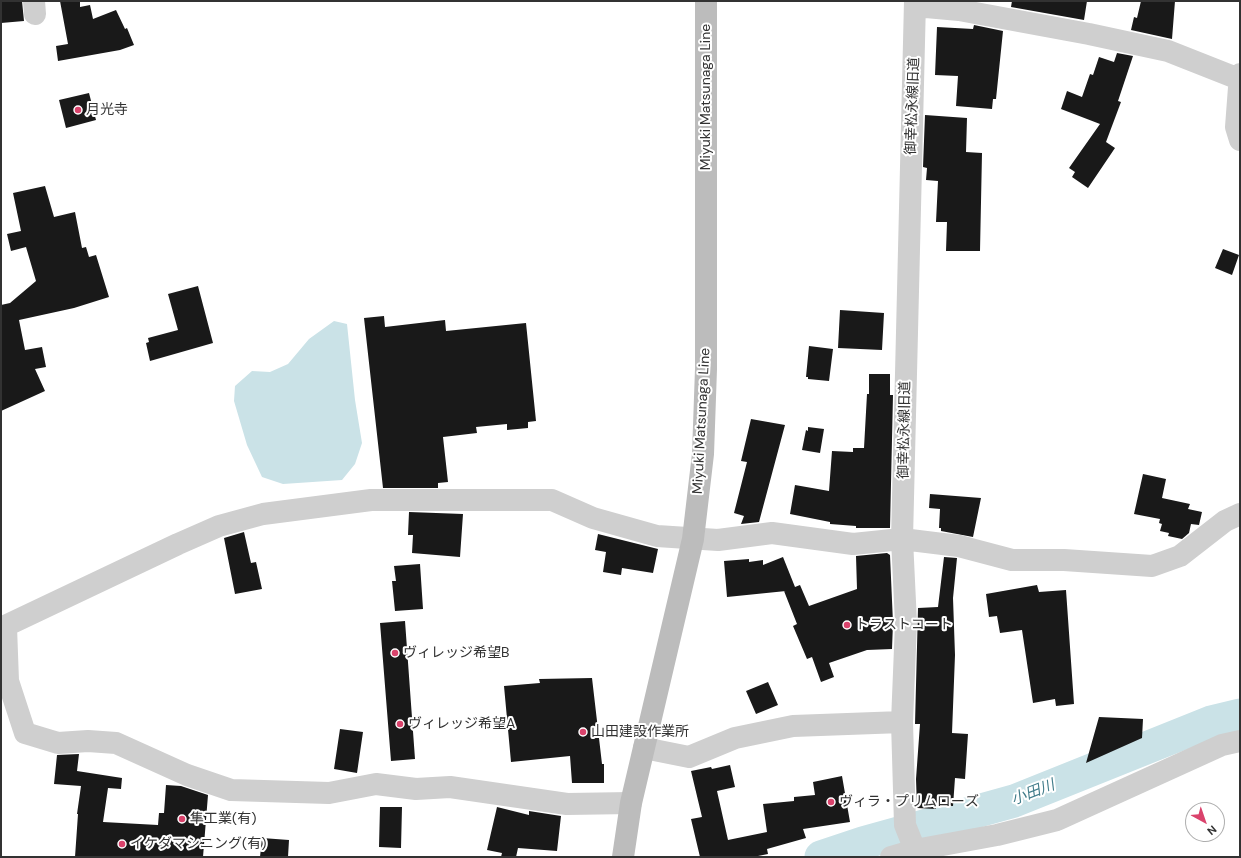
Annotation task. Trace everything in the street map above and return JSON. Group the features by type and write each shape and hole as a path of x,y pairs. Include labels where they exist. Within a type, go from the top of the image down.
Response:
{"main road":[{"name":"Miyuki Matsunaga Line","path":"623,857 631,803 693,539 703,454 706,369 706,1"}],"street":[{"path":"916,3 1089,34 1168,51 1240,77 1236,127 1240,140"},
{"name":"御幸松永線旧道","path":"914,851 905,825 902,722 906,623 902,539 916,3"},
{"path":"631,803 567,804 450,786 416,789 376,784 329,793 231,790 187,775 116,743 88,741 58,743 25,733 8,680 4,627 219,526 271,513 371,500 552,500 593,518 657,536 718,540 772,533 853,544 902,539 958,546 1012,560 1064,560 1152,566 1180,556 1225,521 1240,514"},
{"path":"644,748 689,756 735,738 793,726 902,722"},
{"path":"891,857 914,851 997,835 1057,820 1222,745 1240,741"}],"water":[{"path":"334,321 347,324 355,400 362,443 355,464 342,480 283,484 262,477 247,445 234,401 235,386 252,371 270,372 288,364 309,339"}],"building":[{"path":"1,1 22,1 24,21 1,23"},
{"path":"60,1 80,1 80,7 90,5 93,19 116,10 125,29 127,28 134,45 120,50 58,61 56,46 68,44"},
{"path":"1012,1 1087,1 1084,20 1011,7"},
{"path":"1141,1 1175,1 1172,39 1131,30 1134,17 1137,18"},
{"path":"974,25 1003,31 996,99 993,99 992,109 956,106 958,76 935,75 937,27 973,29"},
{"path":"1117,53 1133,56 1118,101 1121,102 1106,142 1115,148 1088,188 1072,177 1075,172 1069,168 1100,124 1061,109 1067,91 1082,97 1090,74 1093,75 1099,57 1114,62"},
{"name":"月光寺","path":"89,93 96,120 66,128 59,100"},
{"path":"925,115 967,118 966,152 982,153 980,251 946,251 947,222 936,222 938,181 926,180 927,168 923,167"},
{"path":"45,186 54,217 75,212 82,248 86,247 89,257 96,255 109,297 74,308 19,320 25,350 42,347 46,367 35,369 45,391 1,411 1,305 10,303 36,281 26,247 11,251 7,234 21,231 13,193"},
{"path":"1223,249 1239,255 1232,275 1215,268"},
{"path":"198,286 213,343 150,361 146,343 149,342 148,338 178,330 168,294"},
{"path":"840,310 884,313 882,350 838,348"},
{"path":"384,316 385,327 445,320 446,331 526,323 536,421 528,422 528,428 507,430 507,424 476,427 477,433 443,437 448,482 438,483 438,488 383,488 364,318"},
{"path":"809,346 833,349 829,381 808,379 808,377 806,377"},
{"path":"869,374 890,374 890,395 893,395 890,528 856,528 856,526 830,524 830,522 790,514 795,485 829,491 832,451 853,452 853,448 864,448 867,394 869,394"},
{"path":"751,419 785,425 759,522 741,524 744,516 734,513 747,462 741,461"},
{"path":"808,427 824,429 820,453 802,450"},
{"path":"1143,474 1166,479 1162,498 1190,504 1188,509 1202,512 1199,525 1191,524 1189,533 1182,539 1168,536 1169,533 1160,531 1162,524 1159,523 1160,519 1134,514"},
{"path":"930,494 981,498 973,537 941,531 941,528 939,528 940,509 929,508"},
{"path":"409,512 463,514 460,557 412,553 413,535 408,535"},
{"path":"244,532 251,563 256,562 262,589 235,594 224,538"},
{"path":"598,534 658,549 653,573 622,568 621,575 603,572 606,552 595,550"},
{"path":"887,553 890,555 893,623 892,649 867,650 829,663 834,677 821,682 812,657 807,659 793,626 797,624 784,591 727,597 724,561 749,559 749,562 763,560 763,565 783,557 795,587 800,585 809,606 857,589 856,556"},
{"path":"944,557 957,558 953,598 955,655 952,733 968,734 965,779 955,778 953,806 936,805 936,809 917,808 916,779 920,724 915,724 918,608 938,607"},
{"path":"420,564 423,609 395,611 392,581 396,581 394,566"},
{"path":"1037,585 1039,592 1066,590 1074,704 1056,706 1055,699 1033,703 1022,630 1000,633 997,616 989,617 986,594"},
{"path":"405,621 415,759 391,761 380,623"},
{"path":"592,678 602,764 604,764 604,783 572,783 570,756 511,762 504,686 540,683 539,679"},
{"path":"768,682 778,705 756,714 746,691"},
{"path":"1099,717 1143,719 1142,738 1086,763"},
{"path":"340,729 363,732 357,773 334,769"},
{"path":"79,754 77,771 122,778 121,789 108,788 103,822 158,825 159,813 164,813 166,785 181,786 208,795 203,857 75,857 77,814 81,786 54,784 57,755"},
{"path":"730,765 735,787 717,791 728,840 767,832 763,804 794,801 794,797 815,795 813,782 842,776 850,822 803,829 806,838 767,849 768,854 753,857 700,857 691,819 702,817 691,771 711,767 712,769"},
{"path":"380,807 402,807 401,848 379,847"},
{"path":"497,807 529,815 529,811 561,816 557,851 518,848 516,857 501,857 502,853 487,850"},
{"path":"262,838 289,840 288,857 260,857"}],"waterway":[{"name":"小田川","path":"821,857 863,843 1014,801 1211,722 1240,715"}],"place":[{"name":"月光寺","path":"78,110"},
{"name":"トラストコート","path":"847,625"},
{"name":"ヴィレッジ希望B","path":"395,653"},
{"name":"ヴィレッジ希望A","path":"400,724"},
{"name":"山田建設作業所","path":"583,732"},
{"name":"ヴィラ・プリムローズ","path":"831,802"},
{"name":"隼工業(有)","path":"182,819"},
{"name":"イケダマシニング(有)","path":"122,844"}]}
